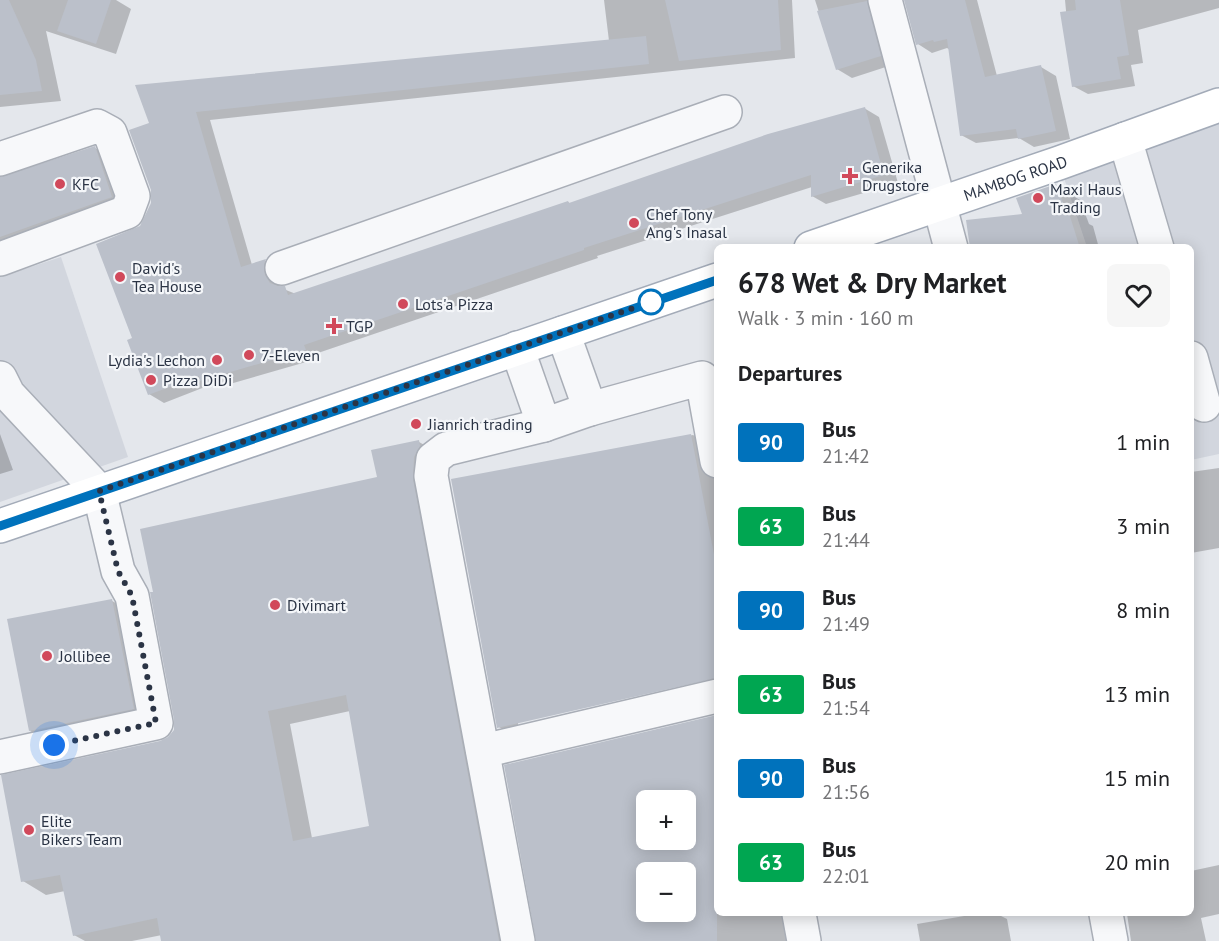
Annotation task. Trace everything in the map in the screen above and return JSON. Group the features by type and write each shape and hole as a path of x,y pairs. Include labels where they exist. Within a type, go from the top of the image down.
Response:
{"main road":[{"name":"MAMBOG ROAD","path":"823,244 1219,105"},
{"path":"0,526 714,281"}],"street":[{"path":"885,0 950,244"},
{"path":"282,268 725,112"},
{"path":"0,159 97,126 110,134 133,196 127,212 0,259"},
{"path":"1125,139 1156,244"},
{"path":"563,333 590,409"},
{"path":"517,348 544,425"},
{"path":"1194,369 1204,405"},
{"path":"0,378 8,394 99,491 118,571 132,596 156,723 0,757"},
{"path":"518,941 431,476 433,459 446,449 544,425 590,409 702,378 714,444"},
{"path":"483,751 714,697"},
{"path":"799,916 804,941"},
{"path":"1106,916 1111,941"}],"shaded area":[{"path":"1219,105 1219,454 1194,459 1194,244 1086,244 1059,163"},
{"path":"61,257 128,457 0,502 0,277"}],"building":[{"path":"0,0 9,0 36,60 42,91 0,95"},
{"path":"68,0 111,0 96,44 57,31"},
{"path":"665,0 778,0 781,50 679,61"},
{"path":"904,0 965,0 985,77 1041,65 1056,131 1018,139 1016,129 960,136 947,39 916,45"},
{"path":"1075,0 1120,0 1129,55 1117,57 1121,79 1072,87 1060,12 1076,10"},
{"path":"867,1 881,56 836,70 817,11"},
{"path":"646,36 649,64 196,112 241,267 266,259 265,275 270,283 285,286 288,295 568,201 569,203 768,134 865,107 884,175 811,197 811,175 584,248 584,250 304,345 306,350 200,381 199,376 148,395 127,340 132,338 96,244 140,226 151,203 151,190 129,130 149,123 135,85"},
{"name":"KFC","path":"95,146 112,197 0,237 0,177"},
{"path":"1056,184 1066,211 1068,210 1079,244 969,244 966,220 1022,214 1016,198"},
{"path":"691,434 714,554 714,679 497,728 451,479"},
{"path":"419,440 420,446 414,457 413,479 499,941 161,941 157,918 73,936 60,875 21,882 1,775 160,741 174,730 150,592 153,592 140,529 377,477 371,450","holes":["346,695 369,826 293,841 268,711"]},
{"path":"112,599 134,709 29,731 7,619"},
{"path":"714,716 714,916 717,916 717,941 536,941 504,765"}],"bus line":[{"name":"90","path":"0,526 714,281"}],"place":[{"name":"Generika Drugstore","path":"850,176"},
{"name":"KFC","path":"60,184"},
{"name":"Maxi Haus Trading","path":"1038,198"},
{"name":"Chef Tony Ang's Inasal","path":"634,223"},
{"name":"David's Tea House","path":"120,277"},
{"name":"Lots'a Pizza","path":"403,304"},
{"name":"TGP","path":"334,326"},
{"name":"7-Eleven","path":"249,355"},
{"name":"Lydia's Lechon","path":"217,360"},
{"name":"Pizza DiDi","path":"151,380"},
{"name":"Jianrich trading","path":"416,424"},
{"name":"Divimart","path":"275,605"},
{"name":"Jollibee","path":"47,656"},
{"name":"Elite Bikers Team","path":"29,830"}],"route":[{"path":"54,745 156,723 132,596 118,571 99,491 651,302"}]}
